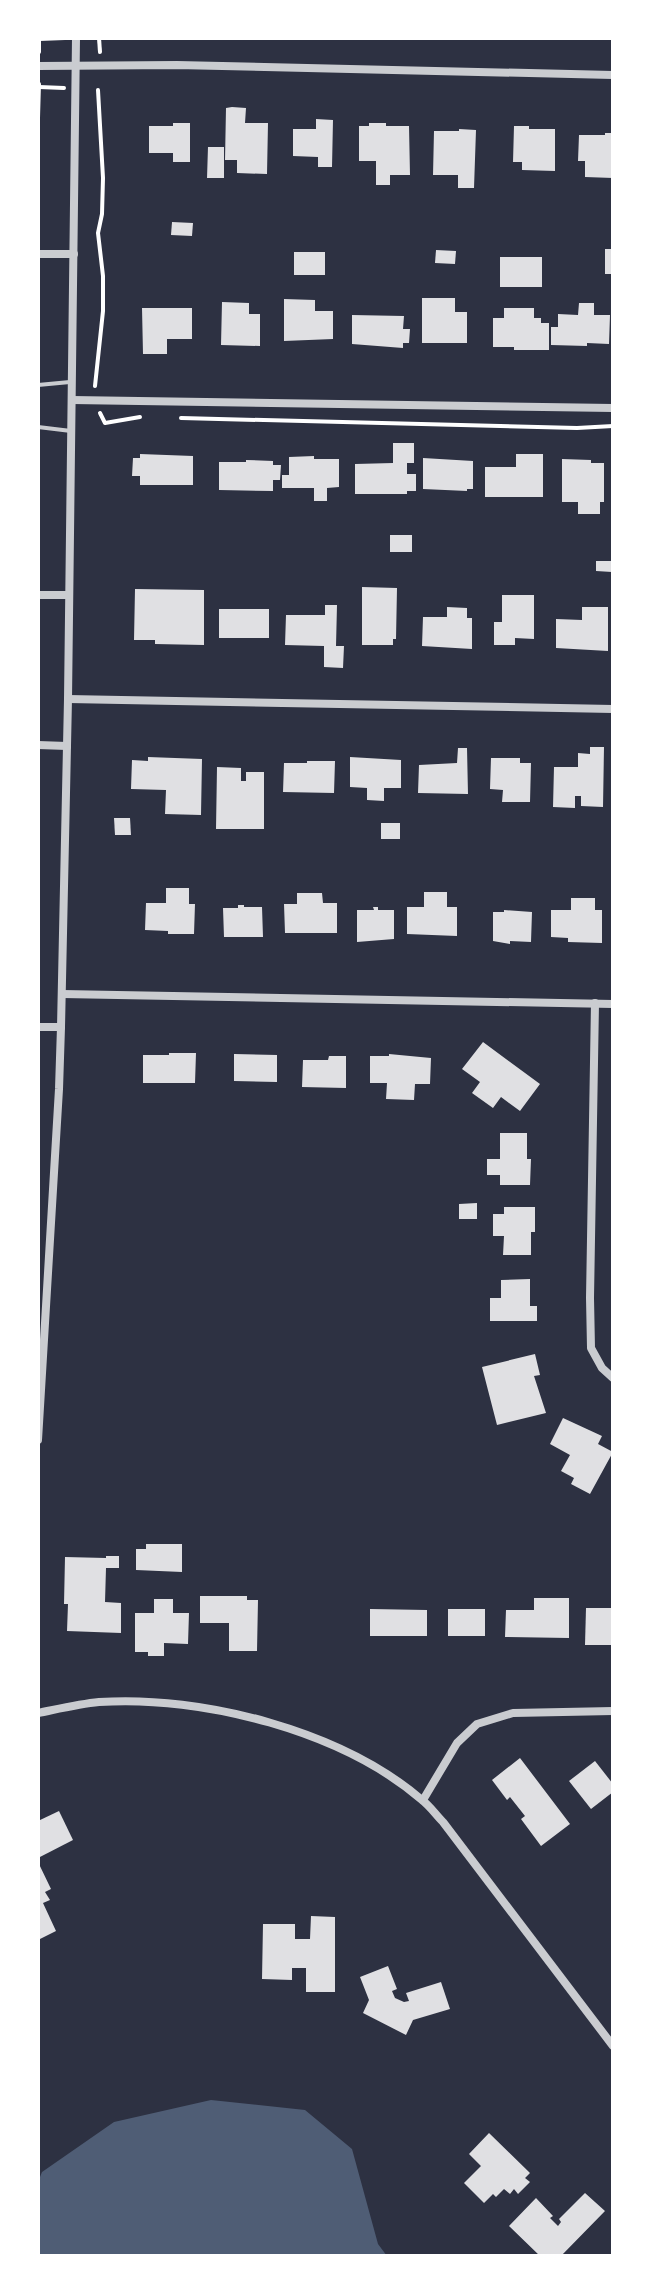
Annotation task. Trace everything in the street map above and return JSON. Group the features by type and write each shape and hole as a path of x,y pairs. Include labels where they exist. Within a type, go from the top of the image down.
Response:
{"street":[{"path":"38,1440 62,994 76,38"},
{"path":"38,66 177,65 613,75"},
{"path":"38,254 74,254"},
{"path":"72,400 613,408"},
{"path":"38,595 69,595"},
{"path":"68,699 613,709"},
{"path":"38,745 67,746"},
{"path":"62,994 613,1004"},
{"path":"595,1003 591,1348 602,1368 613,1378"},
{"path":"38,1027 61,1027"},
{"path":"38,1713 98,1702 151,1702 213,1709 315,1736 379,1770 423,1800 443,1822 613,2046"},
{"path":"423,1800 457,1743 477,1724 513,1713 613,1711"}],"lane":[{"path":"38,385 72,382"},
{"path":"38,427 72,431"}],"path":[{"path":"39,39 70,38"},
{"path":"98,90 103,178 98,233 103,311 93,400 105,423 136,417 152,418"},
{"path":"168,418 577,428 613,426"}],"water":[{"path":"211,2100 305,2110 352,2149 378,2244 387,2256 38,2256 38,2182 42,2172 114,2122"}],"building":[{"path":"226,108 246,108 245,123 268,123 267,174 237,173 237,160 225,160"},
{"path":"316,119 333,120 332,167 318,167 318,157 293,156 293,129 316,129"},
{"path":"173,123 190,123 190,162 173,162 173,153 149,153 149,126 173,126"},
{"path":"369,123 409,126 410,175 390,175 390,185 376,185 376,161 359,161 359,126 369,126"},
{"path":"514,126 555,129 555,171 522,170 522,162 513,162"},
{"path":"476,130 474,188 458,188 458,175 433,175 434,131"},
{"path":"613,133 613,178 585,177 585,161 578,161 579,135"},
{"path":"208,147 224,147 224,178 207,178"},
{"path":"172,222 193,223 192,236 171,235"},
{"path":"605,249 613,249 613,274 605,274"},
{"path":"436,250 456,251 455,264 435,263"},
{"path":"294,252 325,252 325,275 294,275"},
{"path":"500,257 542,257 542,287 500,287"},
{"path":"422,298 455,298 455,312 467,312 467,343 422,343"},
{"path":"284,299 315,300 315,311 333,311 333,339 284,341"},
{"path":"222,302 249,303 249,314 260,314 260,346 221,345"},
{"path":"579,303 594,303 594,315 610,315 609,344 551,345 551,327 558,327 558,314 578,315"},
{"path":"142,308 192,308 192,339 167,339 167,354 143,354"},
{"path":"504,308 534,308 534,318 541,318 541,323 549,323 549,350 493,347 493,318 504,318"},
{"path":"352,315 404,316 403,329 410,329 409,343 403,343 403,348 352,344"},
{"path":"393,443 414,443 414,463 407,463 407,474 416,474 416,491 407,491 407,494 355,494 355,464 393,463"},
{"path":"140,454 193,456 193,485 140,485 140,476 132,476 133,458 140,458"},
{"path":"516,454 543,454 543,497 485,497 485,467 516,467"},
{"path":"314,456 314,459 339,459 339,487 327,488 327,501 314,501 314,488 282,488 282,475 289,475 289,457"},
{"path":"423,458 473,461 473,489 423,489"},
{"path":"562,459 604,463 604,502 600,502 600,514 578,514 578,502 562,502"},
{"path":"273,461 273,465 281,465 280,480 273,480 273,491 219,490 219,462"},
{"path":"390,535 412,535 412,552 390,552"},
{"path":"596,561 613,561 612,572 596,571"},
{"path":"362,587 397,588 396,639 393,639 393,645 362,645"},
{"path":"135,589 204,590 204,645 155,644 155,640 134,640"},
{"path":"502,595 534,595 534,639 515,638 515,645 494,645 494,622 502,622"},
{"path":"325,605 337,605 336,646 344,646 343,668 324,667 324,646 285,645 286,615 325,615"},
{"path":"447,607 467,608 467,618 472,618 472,649 422,646 423,617 447,617"},
{"path":"582,607 608,607 608,651 556,648 556,619 582,620"},
{"path":"219,609 269,609 269,638 219,638"},
{"path":"590,747 604,747 603,807 581,806 581,796 575,796 575,808 553,807 554,767 578,767 578,753 590,754"},
{"path":"458,748 467,748 468,794 418,793 419,765 457,763"},
{"path":"148,757 202,759 201,815 165,814 166,790 131,789 132,760 148,761"},
{"path":"350,757 401,760 401,788 384,788 384,801 367,800 367,788 350,787"},
{"path":"491,758 520,758 520,763 531,763 530,802 502,802 503,790 490,789"},
{"path":"335,761 334,793 283,792 284,763"},
{"path":"217,767 241,768 241,781 246,781 246,772 264,772 264,829 216,829"},
{"path":"114,818 130,818 131,835 115,835"},
{"path":"381,823 400,823 400,839 381,839"},
{"path":"166,888 189,888 189,904 195,904 194,934 145,930 146,903 166,903"},
{"path":"424,892 447,892 447,907 457,907 457,936 407,934 407,907 424,907"},
{"path":"297,893 322,893 323,903 337,903 337,933 285,933 284,904 297,904"},
{"path":"571,898 595,898 595,910 602,910 602,943 568,942 568,938 551,937 551,910 571,910"},
{"path":"238,905 262,907 263,937 224,937 223,908 238,908"},
{"path":"373,907 394,910 394,939 357,942 357,910 374,910"},
{"path":"493,912 532,912 531,942 510,941 510,944 493,941"},
{"path":"483,1042 540,1084 520,1111 501,1097 493,1108 472,1093 480,1082 462,1069"},
{"path":"196,1053 195,1083 143,1083 143,1055"},
{"path":"234,1054 277,1055 277,1082 234,1081"},
{"path":"389,1054 431,1058 430,1084 415,1084 414,1100 386,1099 387,1083 370,1083 370,1056"},
{"path":"329,1056 346,1056 346,1088 302,1087 303,1060 328,1060"},
{"path":"500,1133 527,1133 527,1159 531,1159 530,1185 500,1185 500,1175 487,1175 487,1159 500,1159"},
{"path":"477,1203 477,1219 459,1219 459,1204"},
{"path":"504,1207 535,1207 531,1255 503,1255 504,1236 493,1236 493,1214 504,1214"},
{"path":"530,1279 530,1306 537,1306 537,1321 490,1321 490,1298 501,1298 501,1280"},
{"path":"535,1354 540,1375 534,1376 546,1413 497,1425 482,1367"},
{"path":"563,1418 602,1436 598,1444 613,1452 590,1494 571,1484 574,1478 561,1471 570,1455 550,1444"},
{"path":"146,1544 182,1544 182,1572 136,1570 136,1549 146,1549"},
{"path":"119,1556 119,1568 106,1568 105,1602 121,1603 121,1633 67,1631 65,1557"},
{"path":"200,1596 247,1596 247,1600 258,1600 257,1651 229,1651 229,1623 200,1623"},
{"path":"534,1598 569,1598 569,1638 505,1637 506,1610 534,1610"},
{"path":"154,1599 173,1599 173,1613 189,1613 188,1644 164,1643 164,1656 135,1652 135,1613 154,1613"},
{"path":"586,1608 612,1608 613,1645 585,1645"},
{"path":"370,1609 427,1610 427,1636 370,1636"},
{"path":"448,1609 485,1609 485,1636 448,1636"},
{"path":"520,1758 570,1824 541,1846 521,1819 525,1816 510,1797 507,1800 492,1780"},
{"path":"595,1761 613,1784 613,1792 591,1809 569,1781"},
{"path":"59,1811 73,1840 38,1858 38,1821"},
{"path":"38,1862 51,1889 45,1892 50,1900 43,1903 56,1931 38,1940"},
{"path":"311,1916 335,1917 335,1992 306,1992 306,1968 292,1968 292,1980 262,1979 263,1924 295,1924 295,1939 310,1939"},
{"path":"388,1966 397,1989 392,1991 395,1998 409,2001 406,1993 441,1982 450,2009 413,2020 406,2035 363,2013 369,2000 360,1977"},
{"path":"489,2133 530,2173 525,2178 530,2182 518,2194 514,2189 510,2194 504,2189 484,2203 464,2183 481,2166 469,2154"},
{"path":"585,2193 605,2211 561,2256 540,2256 509,2226 536,2198 558,2226 561,2222 559,2219"}]}
